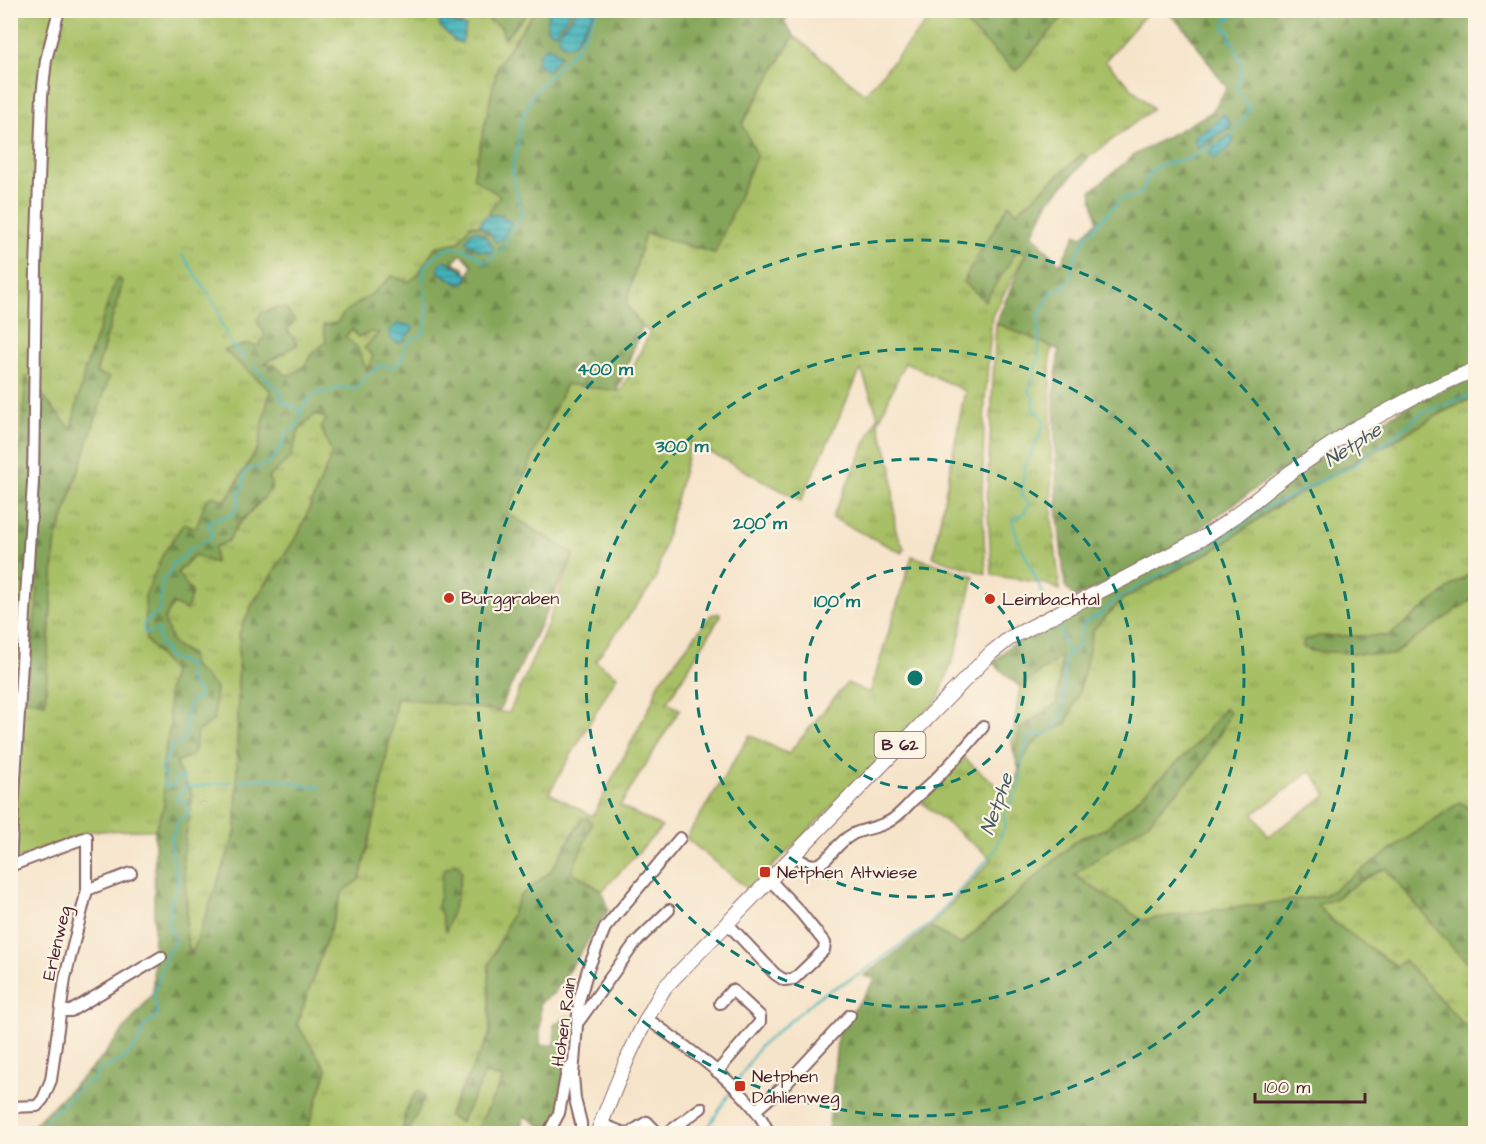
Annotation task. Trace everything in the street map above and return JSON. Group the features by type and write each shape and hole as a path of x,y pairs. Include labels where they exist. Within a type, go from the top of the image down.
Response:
{"main road":[{"name":"B 62","path":"599,1129 646,1018 665,987 974,669 1010,638 1204,537 1227,522 1296,468 1353,430 1421,393 1476,369"}],"street":[{"path":"10,861 33,482 41,120 46,60 59,10"},
{"path":"794,856 805,864 813,866 821,864 841,842 853,834 890,821 941,776 983,728"},
{"name":"Erlenweg","path":"10,866 87,837 87,890 64,978 51,1080 43,1099 37,1106 10,1107"},
{"name":"Hohen Rain","path":"581,1134 581,1123 574,1092 573,1064 583,984 602,933 680,838"},
{"path":"87,890 131,873"},
{"path":"728,924 775,974 784,980 794,979 824,950 825,943 769,879"},
{"path":"577,1024 634,943 669,910"},
{"path":"60,1011 70,1011 161,957"},
{"path":"717,1072 760,1022 760,1016 732,990 720,1003"},
{"path":"756,1110 786,1084 850,1015"},
{"path":"646,1018 733,1086 756,1110 769,1134"},
{"path":"548,1134 559,1113 567,1071 573,1064"},
{"path":"666,1134 701,1108"},
{"path":"599,1129 628,1134 647,1122 659,1134"}],"green space":[{"path":"11,11 439,11 472,20 488,19 502,28 504,39 529,11 535,11 498,64 500,196 480,225 470,225 459,242 435,247 418,275 408,283 392,276 373,293 344,313 326,342 314,353 305,367 293,374 286,375 274,365 263,364 285,353 257,320 265,335 259,346 225,351 270,390 258,448 225,501 196,528 184,524 163,554 146,640 173,672 168,694 170,724 163,763 164,806 155,830 89,831 11,862 11,581 38,588 26,699 45,703 55,544 109,378 96,374 122,285 121,280 116,280 85,370 71,430 26,378 20,446 11,479","holes":["443,20 463,25 455,41 440,26"]},
{"path":"439,11 529,11 504,39 502,28 488,19 472,20"},
{"path":"535,11 550,11 547,20 577,11 558,33 581,35 595,11 793,11 784,22 794,36 742,124 757,155 715,253 645,233 626,304 642,327 617,391 566,384 507,513 574,554 499,711 397,697 378,803 360,879 343,891 297,1025 327,1070 306,1133 24,1134 99,1061 153,993 155,830 164,806 163,763 170,724 168,694 173,672 146,640 145,596 163,554 184,523 196,528 206,499 214,496 225,501 258,448 270,390 224,350 247,344 259,346 265,335 257,320 261,313 275,308 285,308 295,321 287,330 298,344 264,364 274,365 286,375 297,372 326,342 323,325 337,323 344,313 373,293 392,276 408,282 418,275 435,247 459,242 470,225 481,227 493,236 502,239 505,232 498,215 487,216 500,196 473,178 498,64","holes":["460,255 463,255 472,265 467,280 460,285 439,272 449,262 465,272 464,268 454,262","352,329 358,337 371,332 379,333 364,348 373,355 367,371 357,347 345,337","315,414 327,419 321,427 332,454 299,533 252,605 239,634 236,831 192,954 186,937 187,905 183,857 192,795 177,767 177,762 195,753 197,732 214,720 216,688 193,666 191,655 173,644 164,620 173,604 187,610 192,592 177,573 194,555 215,563 215,547 228,541 237,526 271,490 268,478 291,457 298,432"]},
{"path":"936,11 952,11 1016,71 1068,11 1149,11 1105,61 1153,109 1088,158 1082,154 1016,213 1009,204 1019,248 1026,253 992,316 985,400 982,498 986,574 933,557 965,391 905,362 878,423 892,468 895,528 904,548 902,553 832,518 878,416 861,369 801,501 691,442 655,581 595,661 617,676 549,793 593,816 654,698 657,685 711,615 720,613 720,617 667,703 680,709 620,806 662,827 602,891 572,872 582,819 551,871 520,896 489,965 490,1034 448,1116 461,1122 485,1074 504,1078 475,1133 306,1133 327,1070 297,1025 343,891 360,879 378,803 397,696 509,713 544,633 574,554 507,513 566,384 621,391 650,332 642,327 626,304 645,233 715,253 742,124 794,36 865,94"},
{"path":"952,11 1068,11 1016,71"},
{"path":"1166,11 1475,11 1475,366 1400,399 1273,476 1164,554 1075,598 1065,586 1057,507 1054,395 1059,350 996,323 1026,253 1018,249 985,301 963,281 1009,204 1017,212 1083,154 1088,158 1049,201 1032,234 1060,265 1076,234 1082,237 1097,221 1091,191 1134,155 1212,112 1227,88 1185,29","holes":["1214,124 1228,128 1197,148 1194,136"]},
{"path":"116,279 121,280 122,285 96,373 109,377 55,544 45,703 26,699 38,588 11,581 10,479 20,446 26,377 71,429 85,370"},
{"path":"996,323 1052,347 1050,358 1052,519 1060,590 1046,584 992,575 987,498"},
{"path":"352,329 358,337 371,332 380,332 365,348 373,355 367,373 345,337"},
{"path":"1467,379 1475,379 1475,397 1449,409 1272,509 1224,544 1123,599 1093,630 1080,689 1066,724 1037,740 1019,769 1014,753 1021,728 1057,703 1061,656 1020,687 993,663 1010,646 1143,574 1314,461 1414,403"},
{"path":"1475,397 1475,571 1457,582 1388,636 1319,636 1392,655 1475,597 1475,813 1460,802 1324,896 1142,920 1073,874 1150,821 1195,774 1223,728 1225,708 1193,748 1105,829 1078,839 960,945 930,927 992,859 922,803 964,758 1009,796 1027,750 1041,736 1066,724 1080,689 1093,630 1123,599 1224,544 1272,509 1449,409","holes":["1311,771 1327,795 1268,836 1253,814"]},
{"path":"315,414 327,419 321,427 332,454 299,533 252,604 239,634 236,831 192,955 186,937 187,905 183,857 192,795 177,767 177,762 197,732 214,720 191,655 173,644 164,620 173,604 187,610 177,574 194,555 228,541 237,526 263,499 268,478 290,457 298,432"},
{"path":"912,556 974,576 957,648 938,700 749,890 686,838 750,735 788,754 847,683 870,693"},
{"path":"1475,571 1475,597 1392,655 1311,651 1303,647 1303,641 1319,636 1388,636 1457,582"},
{"path":"1061,656 1057,703 1021,728 1014,753 1012,743 1020,687"},
{"path":"1225,708 1230,712 1226,723 1204,761 1190,779 1150,821 1074,875 1142,920 1324,896 1460,802 1475,813 1475,969 1453,948 1385,868 1334,899 1317,905 1332,921 1387,960 1397,966 1404,960 1464,1025 1475,1032 1475,1133 828,1134 838,1031 876,979 864,976 930,927 961,945 1078,839 1105,829 1193,748"},
{"path":"588,818 592,824 572,872 602,891 608,910 554,993 540,1003 540,1045 555,1045 554,1025 568,1016 567,1107 550,1132 525,1116 517,1133 475,1133 503,1078 485,1074 460,1122 448,1116 490,1034 489,965 520,896 551,871 582,819"},
{"path":"456,863 462,871 446,931 438,908 443,870"},
{"path":"1385,868 1453,948 1475,969 1475,1032 1464,1025 1404,960 1397,966 1355,938 1316,905 1334,899"},
{"path":"418,1091 424,1095 424,1099 410,1129 403,1128 408,1108"}],"water":[{"path":"550,11 571,11 555,33 547,29"},
{"path":"577,11 595,11 573,45 565,46 560,41 558,33"},
{"path":"443,20 466,27 462,43 455,41 440,26 439,23"},
{"path":"547,46 561,55 548,71 542,68 537,61 538,55"},
{"path":"1224,114 1231,124 1228,128 1197,148 1194,137 1214,124"},
{"path":"1229,135 1234,139 1230,148 1216,158 1212,158 1210,152"},
{"path":"498,215 511,222 503,239 496,242 480,225 482,219 487,216"},
{"path":"477,231 491,243 494,249 491,253 479,250 466,242 471,232"},
{"path":"445,260 469,275 463,284 439,272 439,265"},
{"path":"399,323 412,326 413,329 402,342 398,343 391,339 389,331"}],"waterway":[{"path":"423,282 424,266 442,251 460,248 476,255 485,263 503,249 511,229 521,215 524,215 513,177 522,115 534,92 576,49 598,10"},
{"path":"1231,137 1250,109 1237,90 1242,66 1233,41 1229,40 1230,32 1228,29 1224,30 1226,19 1231,18 1238,10"},
{"path":"1049,607 1017,537 1012,520 1024,513 1029,505 1026,498 1021,498 1025,466 1045,423 1039,412 1033,411 1034,398 1029,391 1039,355 1038,319 1042,308 1052,292 1067,284 1072,274 1071,266 1085,238 1121,199 1140,194 1150,173 1157,167 1191,158 1219,144"},
{"path":"182,254 218,309 231,344 246,359"},
{"path":"37,1134 52,1114 86,1083 93,1081 100,1069 119,1062 134,1048 144,1027 158,1014 153,997 168,950 176,944 167,921 172,899 179,887 171,836 175,832 177,821 190,813 186,802 177,800 179,793 184,790 184,776 178,777 174,785 165,787 166,774 163,774 161,769 173,744 181,743 184,738 187,710 192,700 198,699 200,693 192,685 188,665 166,655 166,648 161,648 158,631 144,633 143,624 160,611 163,578 171,573 173,563 185,556 188,549 212,537 208,522 233,514 239,502 239,491 243,488 244,474 247,469 265,464 276,456 277,450 283,445 285,435 298,425 303,407 312,395 328,393 339,387 356,389 362,380 378,366 393,367 402,360 406,343 424,333 427,311 424,289"},
{"path":"254,367 282,393 280,398 282,401 301,411"},
{"name":"Netphe","path":"736,1083 759,1047 821,995 860,974 930,924 995,851 1005,824 1004,815 1020,786 1022,763 1028,738 1049,733 1061,718 1065,658 1078,647 1080,633 1085,622 1099,615 1117,599 1219,541 1267,507 1333,474 1353,467 1422,413 1476,393"},
{"path":"1059,626 1069,654"},
{"path":"240,781 276,779 321,787"},
{"path":"184,788 231,782"},
{"name":"Netphe","path":"704,1134 731,1091"}],"place":[{"name":"Burggraben","path":"449,598"},
{"name":"Leimbachtal","path":"990,599"},
{"name":"Netphen Altwiese","path":"765,872"},
{"name":"Netphen Dahlienweg","path":"740,1086"}]}
